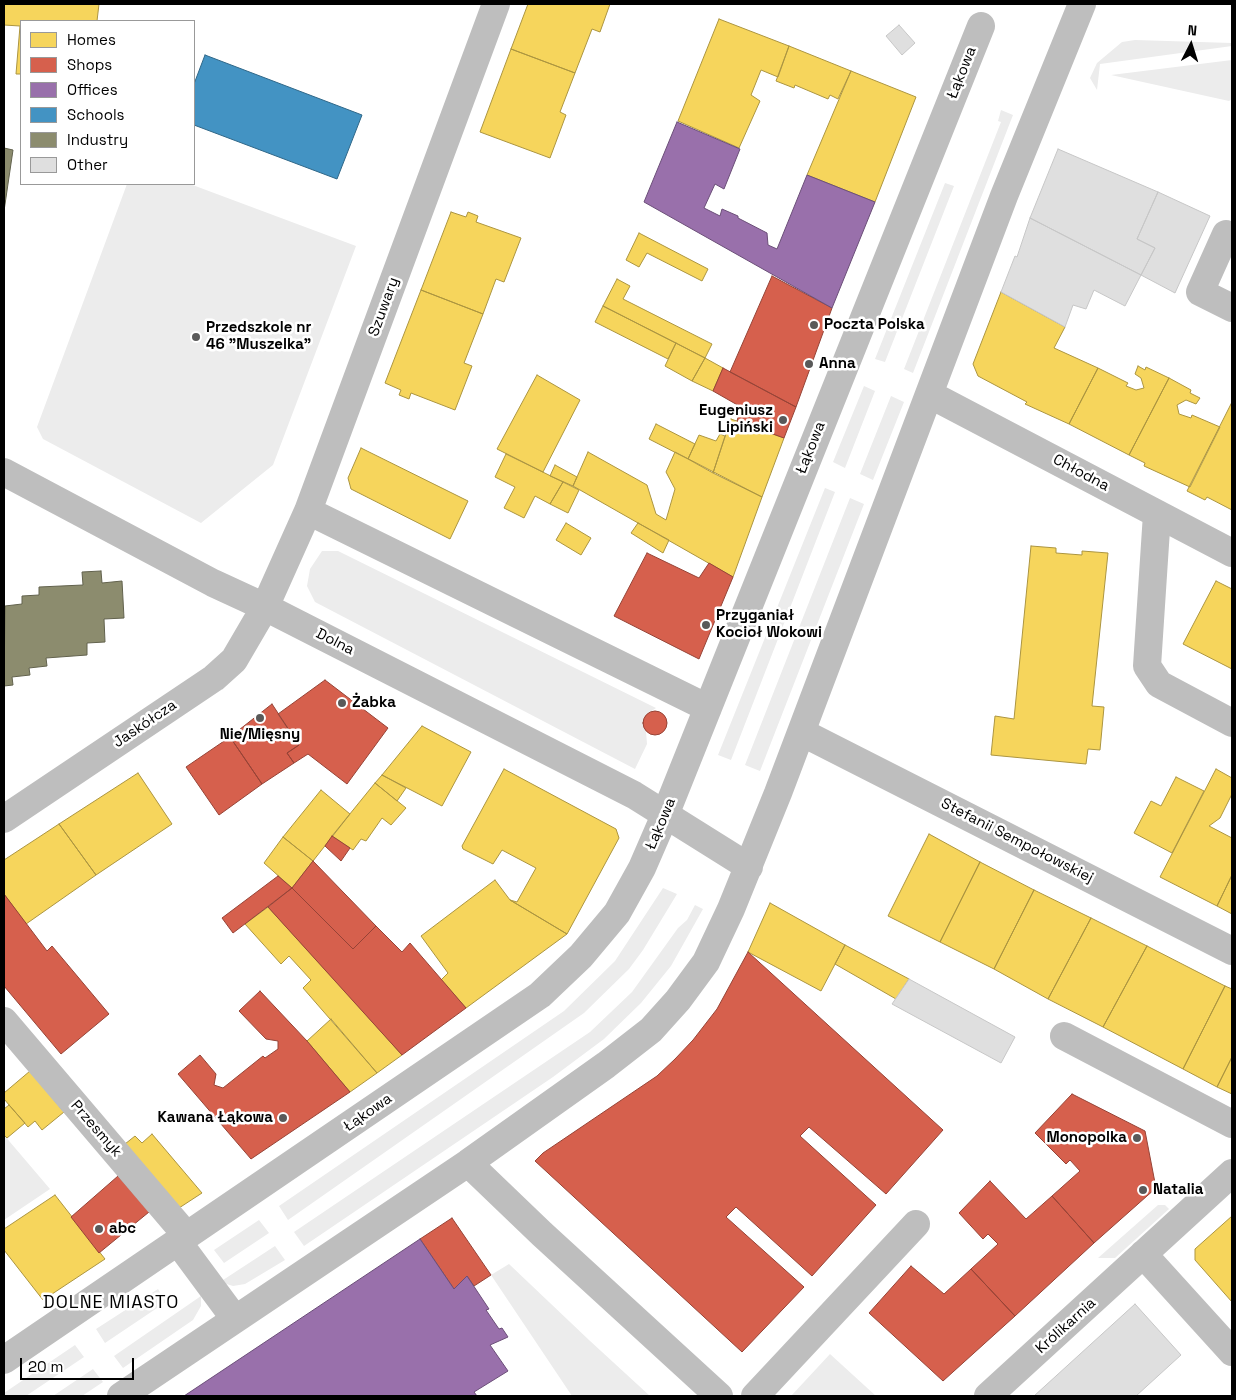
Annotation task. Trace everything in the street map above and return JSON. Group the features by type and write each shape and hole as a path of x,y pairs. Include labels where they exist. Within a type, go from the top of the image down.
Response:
{"street":[{"name":"Szuwary","path":"265,607 308,511 496,4"},
{"path":"121,1396 468,1163 606,1066 651,1030 678,1000 706,962 749,867 1004,196 1082,4"},
{"name":"Łąkowa","path":"4,1360 540,994 581,956 617,913 642,868 665,814 981,26"},
{"path":"1226,234 1200,292 1232,308"},
{"name":"Chłodna","path":"929,394 1232,553"},
{"name":"Dolna","path":"4,472 213,583 265,607 625,790 749,867"},
{"path":"308,511 708,708"},
{"path":"1157,514 1147,666 1159,684 1232,723"},
{"name":"Jaskółcza","path":"4,819 214,678 234,660 265,607"},
{"name":"Stefanii Sempołowskiej","path":"801,732 1232,951"},
{"name":"Przesmyk","path":"4,1021 183,1239 235,1319"},
{"path":"1064,1036 1232,1124"},
{"path":"468,1163 542,1234 719,1396"},
{"name":"Królikarnia","path":"988,1396 1232,1173"},
{"path":"755,1396 916,1224"},
{"path":"1143,1254 1232,1352"}],"shaded area":[{"path":"1135,40 1232,43 1232,46 1100,64 1097,90 1090,78 1097,63 1122,42"},
{"path":"1232,60 1232,99 1229,101 1111,75"},
{"path":"1001,110 1013,115 913,373 904,369 1001,122 998,121"},
{"path":"945,183 954,186 885,362 875,359"},
{"name":"Przedszkole nr 46 \"Muszelka\"","path":"127,185 193,185 356,246 273,465 201,523 43,439 37,427"},
{"path":"864,386 875,391 845,468 833,462"},
{"path":"891,396 904,402 873,480 860,474"},
{"path":"825,488 835,492 731,760 718,755"},
{"path":"850,498 864,504 760,771 745,765"},
{"path":"322,551 338,551 656,708 647,714 643,723 647,744 635,769 315,602 307,586 310,569"},
{"path":"663,888 677,894 643,950 629,969 584,1013 288,1220 279,1206 564,1011 615,961"},
{"path":"695,905 703,909 671,966 641,1003 604,1039 553,1077 304,1246 294,1232 590,1032 632,992 678,928 687,920"},
{"path":"4,1135 50,1189 4,1220"},
{"path":"1158,1205 1165,1205 1169,1209 1115,1258 1098,1258"},
{"path":"259,1220 269,1233 224,1263 214,1250"},
{"path":"275,1246 285,1260 245,1284 233,1286 220,1282"},
{"path":"509,1264 650,1396 572,1396 491,1275"},
{"path":"158,1289 166,1302 105,1343 96,1329"},
{"path":"201,1296 201,1306 193,1320 123,1368 114,1356"},
{"path":"75,1345 84,1357 26,1396 4,1396 4,1393"},
{"path":"830,1354 876,1396 791,1396"},
{"path":"93,1369 103,1382 82,1396 53,1396"}],"building: Homes":[{"path":"4,4 99,4 97,20 20,20 20,26 4,25"},
{"path":"528,4 610,4 600,32 592,29 575,73 511,49"},
{"path":"719,19 789,46 778,77 761,70 751,95 760,101 739,148 678,121"},
{"path":"20,26 20,74 16,74"},
{"path":"789,46 851,71 838,99 830,95 828,99 795,85 794,88 776,81"},
{"path":"511,49 575,73 560,112 566,115 550,158 480,132"},
{"path":"851,71 916,97 875,202 807,175"},
{"path":"451,212 466,217 468,212 478,216 476,222 521,238 504,282 496,279 483,314 421,290"},
{"path":"639,233 708,269 702,281 647,253 639,267 626,260"},
{"path":"617,279 630,286 623,299 712,344 705,358 603,306"},
{"path":"421,290 483,314 464,363 472,366 455,410 411,393 409,399 399,395 401,390 385,383"},
{"path":"1001,292 1065,327 1054,348 1098,368 1069,424 1025,404 1027,402 978,376 973,364"},
{"path":"603,306 676,343 668,359 595,322"},
{"path":"676,343 705,358 692,381 665,366"},
{"path":"705,358 723,368 713,391 692,381"},
{"path":"1138,366 1145,370 1146,367 1169,378 1129,455 1069,424 1098,368 1128,383 1126,386 1136,390 1144,388 1141,378 1135,374"},
{"path":"537,375 580,400 543,472 497,449"},
{"path":"1169,378 1191,390 1190,393 1200,398 1196,404 1186,400 1177,405 1179,414 1191,418 1192,415 1220,427 1190,487 1144,466 1145,463 1129,455"},
{"path":"1232,402 1232,510 1207,497 1205,500 1187,491"},
{"path":"731,419 784,438 762,497 713,473"},
{"path":"656,424 695,444 688,459 649,439"},
{"path":"720,434 725,436 713,473 688,459 699,435 716,441"},
{"path":"361,448 468,501 450,539 351,489 348,478"},
{"path":"588,452 647,485 656,514 666,520 675,489 666,472 675,452 762,497 733,577 573,486"},
{"path":"506,454 563,482 550,504 535,496 524,518 504,508 515,487 495,477"},
{"path":"555,465 577,477 573,486 550,476"},
{"path":"563,482 579,490 568,513 550,504"},
{"path":"566,523 591,538 581,555 556,540"},
{"path":"638,523 669,540 663,553 631,533"},
{"path":"1031,546 1056,548 1056,553 1082,555 1082,551 1108,553 1092,706 1104,707 1100,750 1088,749 1086,764 991,755 995,716 1014,719"},
{"path":"1216,581 1232,589 1232,669 1183,644"},
{"path":"422,726 471,752 442,806 382,775"},
{"path":"504,769 616,829 619,838 567,934 510,900 517,902 536,868 502,850 493,864 463,849 462,846"},
{"path":"1216,769 1232,778 1232,794 1220,818 1209,826 1232,838 1232,875 1217,906 1160,877"},
{"path":"138,773 172,824 96,875 59,824"},
{"path":"382,775 406,788 397,801 375,783"},
{"path":"1176,777 1204,791 1172,853 1134,833 1151,801 1161,806"},
{"path":"375,783 406,808 391,825 382,818 366,841 361,839 353,850 332,836"},
{"path":"321,790 350,814 313,861 283,837"},
{"path":"59,824 96,875 26,924 4,894 4,860"},
{"path":"929,834 980,862 940,942 888,916"},
{"path":"283,837 313,861 292,888 264,863"},
{"path":"980,862 1034,890 994,969 940,942"},
{"path":"1232,875 1232,914 1217,906"},
{"path":"495,880 510,900 567,934 466,1008 441,980 448,973 421,936"},
{"path":"1034,890 1091,918 1048,999 994,969"},
{"path":"770,903 845,945 821,991 748,952"},
{"path":"268,907 402,1055 377,1073 303,988 311,980 289,956 281,964 245,924"},
{"path":"1091,918 1147,946 1103,1027 1048,999"},
{"path":"845,945 909,979 896,999 835,964"},
{"path":"1147,946 1225,986 1183,1069 1103,1027"},
{"path":"1225,986 1232,989 1232,1057 1217,1087 1183,1069"},
{"path":"331,1019 377,1073 350,1092 307,1041"},
{"path":"1232,1057 1232,1094 1217,1087"},
{"path":"30,1071 64,1112 42,1130 35,1121 28,1127 4,1099 4,1093"},
{"path":"9,1105 25,1123 7,1138 4,1135 4,1109"},
{"path":"152,1134 202,1193 179,1208 125,1144 135,1136 142,1143"},
{"path":"55,1195 105,1259 43,1300 4,1250 4,1229"},
{"path":"1232,1216 1232,1302 1195,1260 1195,1249"}],"building: Shops":[{"path":"772,276 832,308 796,407 730,372"},
{"path":"723,368 796,407 784,438 737,421 741,407 713,391"},
{"path":"647,553 699,578 709,563 733,577 699,659 614,616"},
{"path":"325,680 388,728 347,784 308,754 294,763 287,753 299,745 278,714"},
{"path":"272,704 299,745 287,753 294,763 262,784 230,737"},
{"path":"655,711 660,712 666,718 666,728 660,734 655,735 650,734 644,728 643,723 644,718 650,712"},
{"path":"230,737 262,784 219,815 186,767"},
{"path":"332,836 350,848 341,861 325,846"},
{"path":"313,861 376,926 353,949 292,888"},
{"path":"278,876 292,888 233,933 222,918"},
{"path":"292,888 353,949 376,926 402,952 410,943 466,1008 402,1055 268,907"},
{"path":"4,894 47,951 52,946 109,1014 61,1054 4,986"},
{"path":"748,952 943,1130 886,1194 809,1127 800,1136 876,1205 812,1276 736,1207 726,1217 804,1287 742,1352 535,1161 543,1153 657,1076 675,1059 693,1040 717,1009"},
{"path":"260,991 307,1041 350,1092 251,1159 178,1074 200,1055 216,1074 214,1085 223,1088 263,1056 265,1058 278,1049 278,1041 266,1039 239,1011"},
{"path":"1072,1094 1145,1131 1156,1188 1094,1243 1052,1196 1080,1171 1070,1160 1066,1164 1035,1133"},
{"path":"118,1176 149,1212 99,1253 71,1217"},
{"path":"990,1181 1026,1219 1052,1196 1094,1243 1015,1316 971,1269 998,1244 988,1234 983,1239 959,1213"},
{"path":"452,1218 491,1275 474,1286 467,1276 454,1289 420,1239"},
{"path":"911,1266 944,1294 971,1269 1015,1316 943,1381 869,1313"}],"building: Offices":[{"path":"677,122 740,149 724,189 715,184 704,208 720,216 722,209 738,216 738,218 767,233 768,245 777,249 807,175 875,202 832,308 644,202"},
{"path":"420,1239 454,1289 467,1276 489,1309 486,1310 499,1329 502,1328 508,1337 490,1345 508,1371 474,1392 477,1396 184,1396"}],"building: Schools":[{"path":"205,55 362,115 337,179 195,125 195,81"}],"building: Industry":[{"path":"4,148 13,150 4,211"},
{"path":"101,571 102,583 122,581 124,618 104,619 105,642 87,643 87,655 46,658 47,666 29,668 30,675 12,677 13,685 4,686 5,606 22,604 22,596 39,595 39,587 83,585 82,572"}],"building: Other":[{"path":"899,25 915,43 902,55 886,36"},
{"path":"1058,149 1158,192 1137,239 1155,248 1141,275 1030,218"},
{"path":"1158,192 1210,216 1175,293 1141,275 1155,248 1137,239"},
{"path":"1030,218 1141,275 1125,306 1094,290 1086,309 1073,305 1065,327 1001,292 1015,256 1017,257"},
{"path":"909,979 1015,1037 1001,1063 892,1004"},
{"path":"1135,1304 1181,1355 1136,1396 1034,1396"}],"place":[{"name":"Poczta Polska","path":"814,325"},
{"name":"Przedszkole nr 46 \"Muszelka\"","path":"196,337"},
{"name":"Anna","path":"809,364"},
{"name":"Eugeniusz Lipiński","path":"783,420"},
{"name":"Przyganiał Kocioł Wokowi","path":"706,625"},
{"name":"Żabka","path":"342,703"},
{"name":"Nie/Mięsny","path":"260,718"},
{"name":"Kawana Łąkowa","path":"283,1118"},
{"name":"Monopolka","path":"1137,1138"},
{"name":"Natalia","path":"1143,1190"},
{"name":"abc","path":"99,1229"}],"district":[{"name":"DOLNE MIASTO","path":"111,1303"}]}
